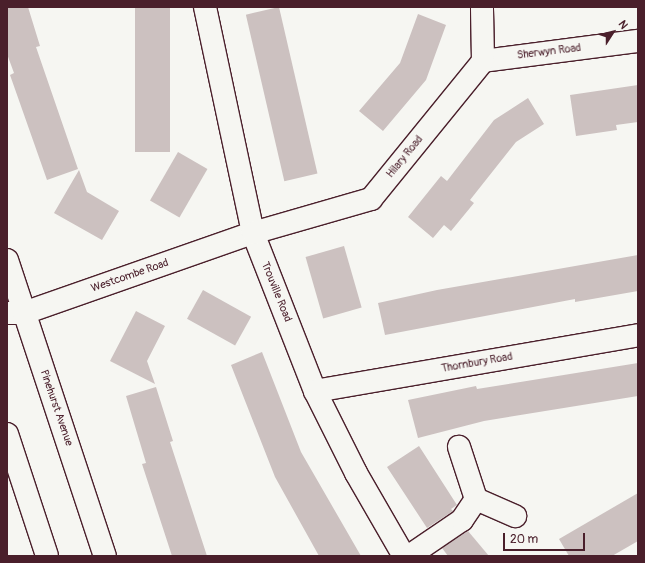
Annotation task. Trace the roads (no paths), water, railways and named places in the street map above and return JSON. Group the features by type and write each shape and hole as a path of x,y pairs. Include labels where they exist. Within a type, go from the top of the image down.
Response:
{"street":[{"name":"Trouville Road","path":"205,7 253,233 316,391 356,473 404,556"},
{"path":"482,7 483,61"},
{"name":"Sherwyn Road","path":"483,61 638,41"},
{"name":"Hilary Road","path":"253,233 371,199 483,61"},
{"name":"Westcombe Road","path":"16,313 253,233"},
{"name":"Pinehurst Avenue","path":"7,260 16,313 105,556"},
{"name":"Thornbury Road","path":"316,391 638,334"},
{"path":"7,434 47,556"},
{"path":"459,447 476,499 515,516"},
{"path":"409,556 462,520 476,499"}]}
